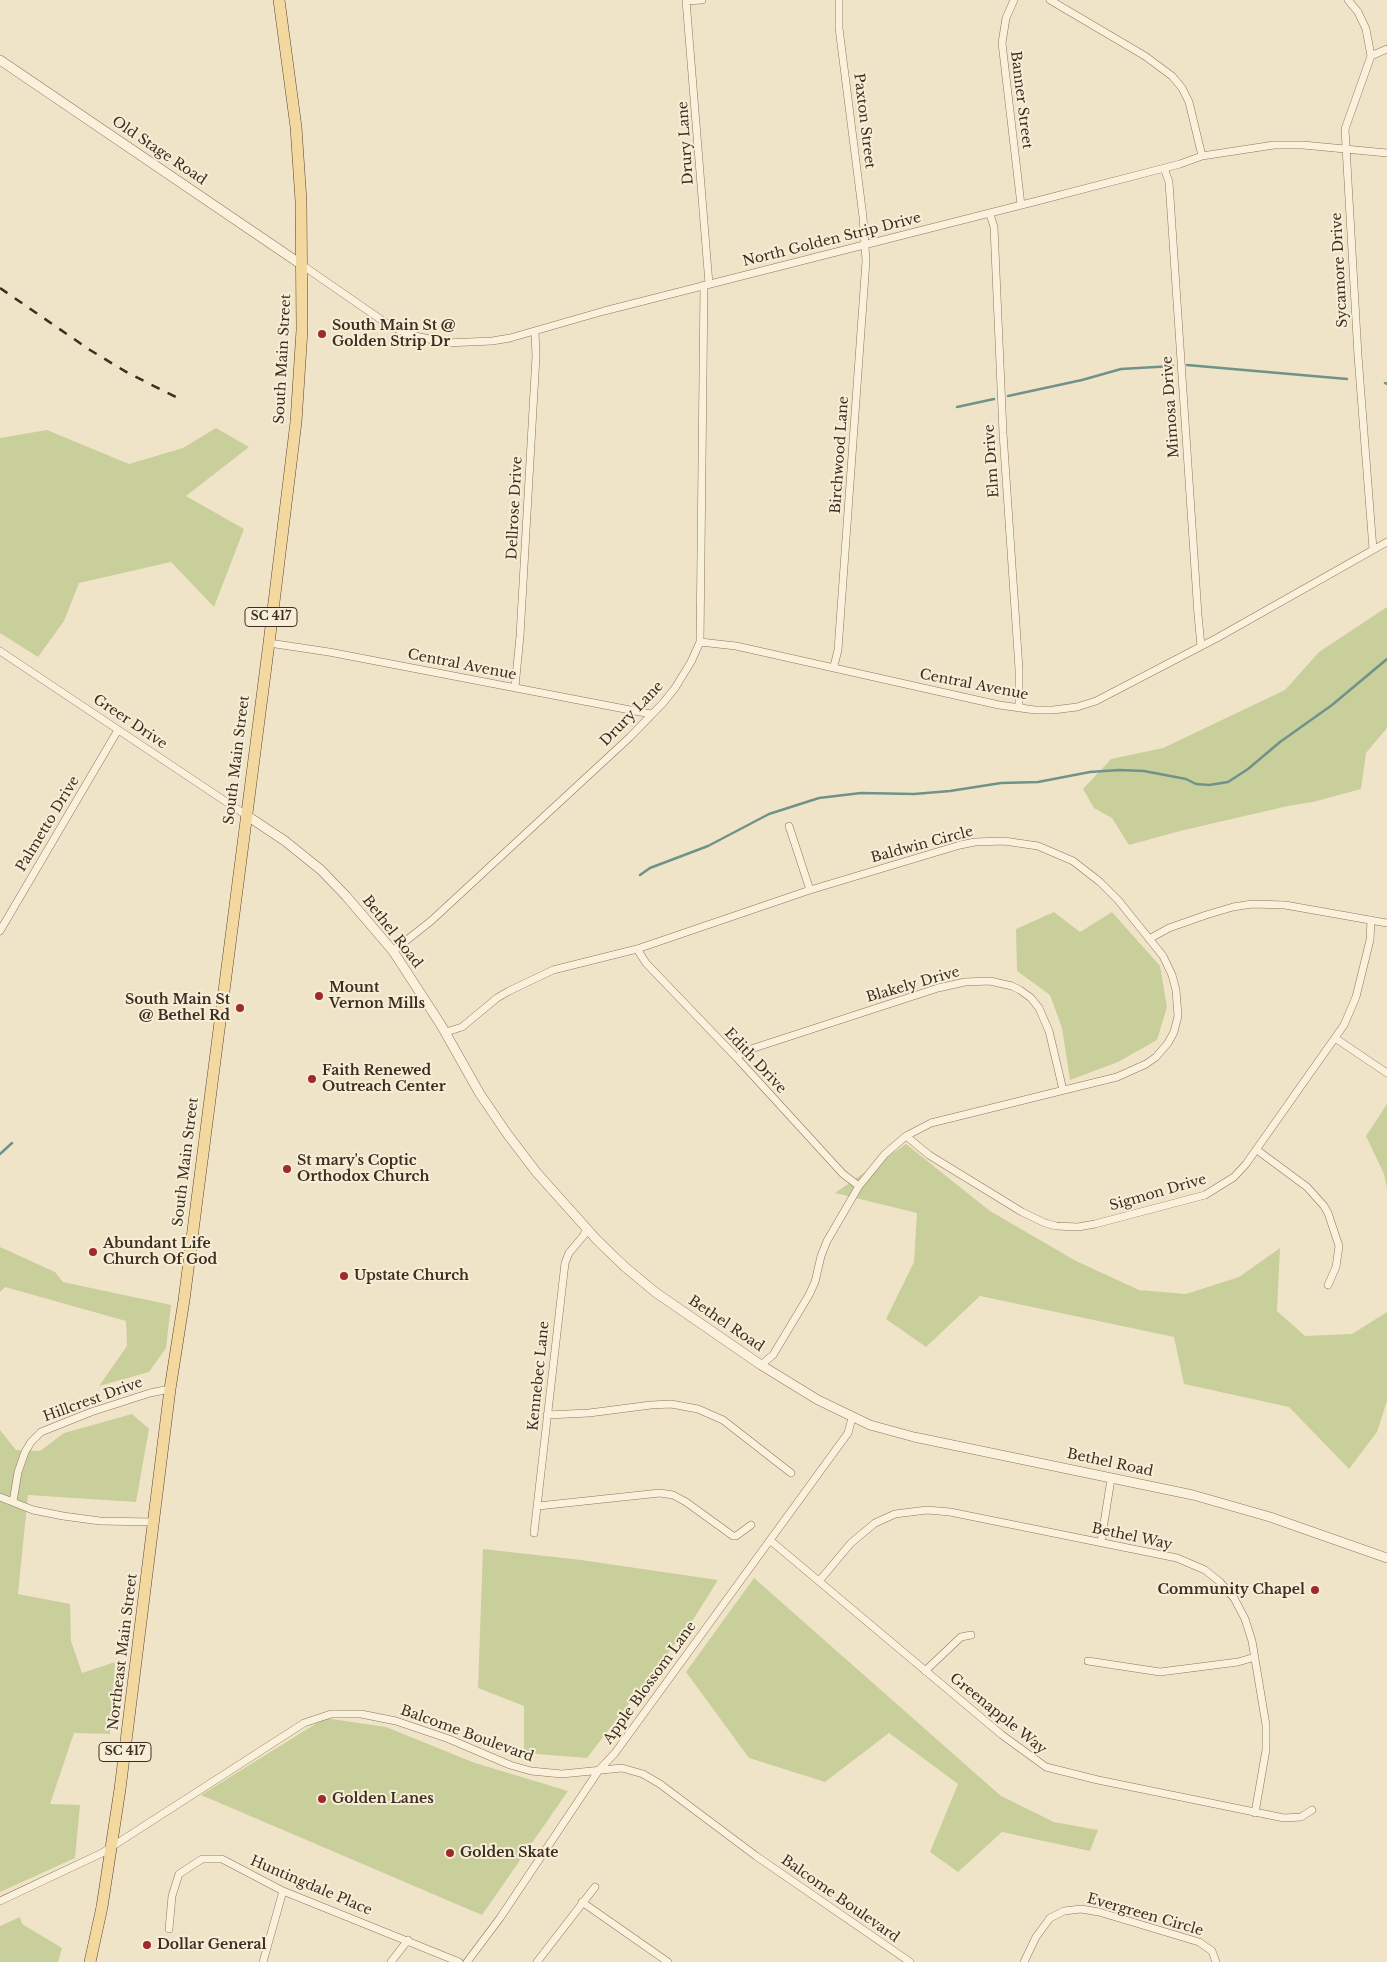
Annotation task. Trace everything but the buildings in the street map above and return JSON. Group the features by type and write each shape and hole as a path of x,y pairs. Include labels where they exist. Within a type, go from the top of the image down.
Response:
{"main road":[{"name":"South Main Street","path":"153,1522 269,643 296,422 302,330 301,201 296,127 279,0"},
{"name":"Northeast Main Street","path":"90,1962 102,1907 112,1846 153,1522"}],"street":[{"path":"686,0 702,0"},
{"name":"Drury Lane","path":"393,951 431,921 630,737 675,688 691,662 700,642 706,284 686,0"},
{"name":"Paxton Street","path":"839,0 839,28 865,245"},
{"name":"Banner Street","path":"1014,0 1006,18 1002,43 1021,205"},
{"path":"1050,0 1145,56 1177,80 1189,102 1202,156"},
{"path":"1348,0 1358,12 1366,29 1371,56 1387,49"},
{"name":"Sycamore Drive","path":"1371,56 1345,129 1357,347 1373,549"},
{"name":"Old Stage Road","path":"0,60 302,265"},
{"name":"North Golden Strip Drive","path":"302,265 383,321 401,331 446,342 475,343 510,338 706,284 990,214 1164,168 1202,156 1274,145 1346,148 1387,153"},
{"name":"Mimosa Drive","path":"1164,168 1168,182 1201,646"},
{"name":"Elm Drive","path":"990,214 994,228 1003,433 1019,669 1019,708"},
{"name":"Birchwood Lane","path":"834,666 838,650 850,494 865,278 865,245"},
{"name":"Dellrose Drive","path":"515,687 521,626 536,356 535,330"},
{"name":"Central Avenue","path":"700,642 736,646 834,666 924,689 1019,708 1053,710 1089,704 1303,591 1387,542"},
{"name":"Central Avenue","path":"269,643 329,652 651,714"},
{"name":"Greer Drive","path":"0,651 246,815"},
{"name":"Palmetto Drive","path":"0,931 118,730"},
{"name":"Bethel Road","path":"246,815 285,841 321,870 393,951 446,1032 480,1094 508,1135 537,1173 586,1228 625,1267 655,1292 697,1323 761,1365 818,1400 852,1418 914,1437 1138,1482 1226,1504 1270,1517 1387,1558"},
{"path":"789,826 810,890"},
{"name":"Baldwin Circle","path":"446,1032 462,1027 509,991 553,970 637,949 810,890 960,845 990,841 1020,842 1057,853 1086,870 1118,900 1166,963 1176,990 1178,1004 1177,1022 1168,1043 1156,1057 1134,1071 1117,1077 931,1123 906,1136 885,1154 859,1186 827,1241 821,1256 815,1282 809,1295 773,1355 761,1365"},
{"path":"1149,939 1169,928 1206,914 1252,904 1285,905 1387,923"},
{"name":"Sigmon Drive","path":"906,1136 929,1155 1022,1212 1045,1224 1065,1228 1095,1224 1205,1195 1234,1177 1257,1150 1344,1025 1356,997 1370,940 1371,920"},
{"name":"Edith Drive","path":"637,949 646,963 736,1057 843,1174 859,1186"},
{"name":"Blakely Drive","path":"736,1057 751,1049 938,988 965,982 990,981 1012,986 1020,990 1031,998 1039,1008 1049,1030 1063,1090"},
{"path":"1335,1038 1387,1073"},
{"path":"1257,1150 1307,1187 1328,1213 1339,1246 1336,1267 1328,1285"},
{"name":"Kennebec Lane","path":"534,1533 565,1263 569,1253 584,1235 586,1228"},
{"name":"Hillcrest Drive","path":"13,1502 18,1472 25,1452 30,1442 42,1432 91,1412 150,1393 170,1389"},
{"path":"547,1415 671,1404 698,1409 724,1420 791,1473"},
{"name":"Apple Blossom Lane","path":"467,1962 500,1918 599,1770 615,1753 848,1433 852,1418"},
{"path":"1100,1542 1111,1478"},
{"path":"538,1506 660,1493 673,1495 686,1502 733,1536 736,1536 751,1525"},
{"path":"0,1497 33,1510 63,1516 100,1521 153,1522"},
{"name":"Bethel Way","path":"820,1580 851,1543 866,1529 885,1518 907,1511 927,1510 950,1512 1177,1558 1196,1566 1211,1574 1228,1589 1241,1609 1250,1631 1266,1725 1266,1750 1255,1812"},
{"name":"Greenapple Way","path":"771,1541 820,1580 1002,1735 1046,1767 1098,1780 1284,1818 1300,1818 1312,1810"},
{"path":"925,1670 961,1637 971,1635"},
{"path":"1088,1661 1160,1672 1238,1662 1255,1657"},
{"name":"Balcome Boulevard","path":"0,1901 102,1853 295,1727 331,1714 361,1714 396,1721 449,1739 510,1765 531,1771 562,1774 622,1768 652,1778 756,1856 910,1962"},
{"name":"Huntingdale Place","path":"168,1929 172,1896 179,1874 202,1859 222,1859 283,1891 408,1940 458,1962"},
{"path":"537,1962 595,1887"},
{"path":"262,1962 283,1891"},
{"path":"582,1902 668,1962"},
{"name":"Evergreen Circle","path":"1024,1962 1036,1937 1050,1918 1064,1911 1081,1909 1199,1942 1212,1951 1216,1962"},
{"path":"391,1962 408,1940"}],"green space":[{"path":"216,428 249,447 186,496 244,529 214,607 171,562 79,583 64,621 38,657 0,633 0,438 47,430 129,464 183,448"},
{"path":"1387,607 1387,728 1366,753 1361,789 1313,802 1180,831 1129,845 1112,818 1094,808 1083,789 1111,759 1163,748 1285,690 1319,652"},
{"path":"1054,912 1080,932 1112,912 1160,966 1167,1007 1157,1040 1118,1062 1070,1080 1062,1028 1050,995 1017,971 1016,929"},
{"path":"1387,1104 1387,1188 1384,1174 1366,1136"},
{"path":"906,1144 990,1211 1076,1261 1139,1290 1186,1294 1239,1277 1280,1248 1277,1311 1305,1336 1352,1334 1387,1312 1387,1401 1377,1432 1349,1469 1289,1407 1184,1384 1174,1337 980,1296 926,1347 886,1319 914,1262 917,1213 835,1193"},
{"path":"0,1247 55,1272 63,1282 171,1305 166,1348 149,1372 99,1386 127,1346 126,1321 5,1287 0,1292"},
{"path":"132,1414 149,1429 136,1502 28,1495 18,1594 70,1604 71,1641 82,1673 115,1662 110,1734 74,1733 50,1804 80,1805 75,1858 0,1892 0,1430 16,1450 40,1451 64,1433"},
{"path":"483,1549 581,1560 718,1580 691,1623 587,1758 524,1753 524,1706 478,1688"},
{"path":"754,1578 1001,1796 1054,1822 1098,1830 1090,1851 1002,1832 958,1872 930,1852 958,1784 889,1733 825,1782 749,1758 686,1672"},
{"path":"325,1718 386,1727 475,1763 568,1791 482,1915 201,1795"},
{"path":"20,1917 22,1924 62,1948 58,1962 0,1962 0,1926"}],"waterway":[{"path":"1187,365 1347,379"},
{"path":"1008,396 1082,380 1121,369 1173,366"},
{"path":"957,407 994,399"},
{"path":"640,875 650,868 708,846 769,814 819,798 861,793 914,794 950,791 1001,783 1038,782 1090,772 1119,770 1144,771 1186,779 1196,784 1209,785 1228,782 1332,705 1387,659"},
{"path":"0,1154 12,1143"}],"railway":[{"path":"0,288 90,350 128,373 178,398"}],"place":[{"name":"South Main St @ Golden Strip Dr","path":"322,334"},
{"name":"Mount Vernon Mills","path":"319,996"},
{"name":"South Main St @ Bethel Rd","path":"240,1008"},
{"name":"Faith Renewed Outreach Center","path":"312,1079"},
{"name":"St mary's Coptic Orthodox Church","path":"287,1169"},
{"name":"Abundant Life Church Of God","path":"93,1252"},
{"name":"Upstate Church","path":"344,1276"},
{"name":"Community Chapel","path":"1315,1590"},
{"name":"Golden Lanes","path":"322,1799"},
{"name":"Golden Skate","path":"450,1853"},
{"name":"Dollar General","path":"147,1945"}]}
